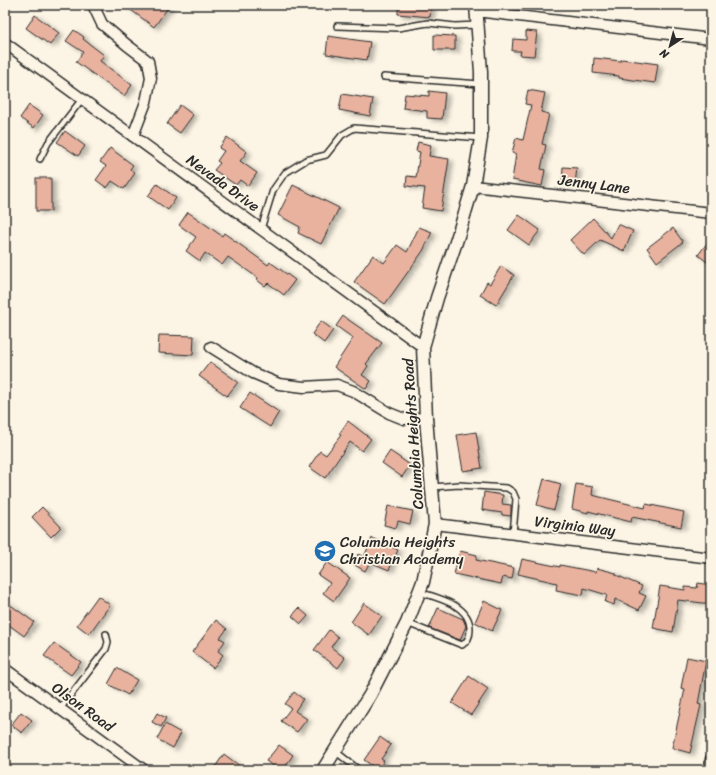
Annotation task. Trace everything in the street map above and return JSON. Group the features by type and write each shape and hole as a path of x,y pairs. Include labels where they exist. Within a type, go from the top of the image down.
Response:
{"street":[{"path":"94,5 102,24 127,46 148,61 151,78 146,102 133,136"},
{"path":"476,8 711,39"},
{"name":"Columbia Heights Road","path":"323,770 370,695 408,623 423,582 435,524 426,418 423,347 473,186 481,138 481,72 476,8"},
{"name":"Nevada Drive","path":"5,43 423,347"},
{"name":"Jenny Lane","path":"473,186 711,213"},
{"path":"211,347 253,373 279,384 304,387 337,385 353,391 389,413 404,419 426,418"},
{"name":"Virginia Way","path":"435,524 711,558"},
{"name":"Olson Road","path":"5,669 144,770"},
{"path":"710,770 711,759"}],"lane":[{"path":"337,26 398,28 428,23 456,26 477,25"},
{"path":"384,77 481,84"},
{"path":"40,159 48,143 82,99"},
{"path":"261,229 273,190 285,174 306,160 326,155 342,135 354,128 481,138"},
{"path":"432,487 459,485 507,488 513,492 516,499 513,534"},
{"path":"408,623 462,646 466,642 470,632 470,622 464,612 453,604 419,592"},
{"path":"60,709 106,649 108,642 106,634"},
{"path":"335,750 359,770"}],"building":[{"path":"124,5 170,5 154,27"},
{"path":"398,5 431,5 430,17 398,14"},
{"path":"35,15 59,33 50,45 26,28"},
{"path":"74,30 104,55 100,61 132,85 124,96 76,62 83,52 66,41"},
{"path":"526,31 537,32 534,56 520,55 521,51 512,51 513,39 526,40"},
{"path":"434,35 455,36 455,50 434,50"},
{"path":"328,36 370,42 367,60 326,54"},
{"path":"594,58 621,61 622,59 658,64 655,83 593,73"},
{"path":"528,90 545,93 541,112 549,114 542,144 546,145 541,169 545,170 542,186 512,180 516,154 512,153 516,138 523,140 531,105 525,104"},
{"path":"429,91 445,93 442,119 427,118 427,111 403,108 405,94 429,96"},
{"path":"342,94 373,99 370,116 339,110"},
{"path":"29,105 43,115 34,128 20,118"},
{"path":"180,105 193,115 180,133 167,124"},
{"path":"65,131 85,146 78,156 57,142"},
{"path":"227,137 247,152 240,161 257,173 248,186 240,180 236,185 214,170 220,163 217,161 224,151 219,148"},
{"path":"418,142 431,145 429,156 449,159 441,211 422,208 425,188 406,186 407,176 416,177 420,152 416,151"},
{"path":"110,148 133,165 130,169 135,173 124,189 112,181 107,188 96,180 106,166 100,162"},
{"path":"563,167 577,168 575,184 562,183"},
{"path":"36,178 51,178 51,211 36,211"},
{"path":"157,184 176,198 168,210 148,196"},
{"path":"293,185 339,208 321,244 298,233 300,227 278,215"},
{"path":"188,212 222,236 224,233 268,265 270,262 295,280 284,295 268,283 265,286 257,280 258,278 228,257 222,265 205,253 200,261 186,251 196,237 179,225"},
{"path":"519,215 540,230 529,245 508,230"},
{"path":"593,218 611,238 618,224 633,231 624,251 600,240 584,255 570,240"},
{"path":"419,227 432,232 423,251 385,304 354,282 373,255 384,263 397,245 407,252"},
{"path":"673,228 683,242 657,262 647,248"},
{"path":"711,238 711,265 698,255"},
{"path":"501,266 514,275 496,305 480,295 487,282 490,284"},
{"path":"343,316 382,343 366,364 368,366 362,375 371,381 366,389 334,367 353,338 336,326"},
{"path":"321,321 333,330 324,343 312,334"},
{"path":"159,335 194,336 193,355 158,353"},
{"path":"210,362 238,382 227,396 199,376"},
{"path":"250,393 279,412 270,427 240,408"},
{"path":"348,421 371,439 362,451 350,442 325,478 309,467 320,451 326,455 341,435 339,434"},
{"path":"476,432 482,468 463,471 457,435"},
{"path":"390,451 410,465 402,477 382,463"},
{"path":"544,479 561,484 554,510 537,505"},
{"path":"576,484 593,487 592,495 645,508 646,504 684,512 681,527 632,517 631,522 588,511 588,513 572,509"},
{"path":"484,492 503,495 502,504 511,505 511,516 482,510"},
{"path":"388,506 413,511 410,524 398,521 396,528 384,525"},
{"path":"42,507 61,527 51,537 32,517"},
{"path":"372,538 398,550 389,570 370,562 365,571 353,564 358,554 364,557"},
{"path":"460,551 477,555 476,560 514,568 512,579 503,577 501,584 454,574"},
{"path":"522,559 560,567 560,565 596,572 597,568 616,573 616,575 642,586 639,593 646,596 639,610 615,599 614,605 605,602 607,595 584,588 583,595 556,590 557,583 518,574"},
{"path":"327,562 350,578 334,601 323,593 330,583 318,575"},
{"path":"698,583 711,585 711,604 678,600 673,632 653,628 660,586 685,590 685,587 697,588"},
{"path":"98,596 110,605 89,634 77,625"},
{"path":"5,601 34,622 24,636 5,622"},
{"path":"484,601 502,610 492,631 475,622"},
{"path":"364,603 382,616 369,635 351,622"},
{"path":"299,608 308,616 301,624 292,616"},
{"path":"438,608 463,619 466,626 460,640 429,628"},
{"path":"216,620 227,629 220,638 225,641 218,651 223,655 213,668 192,652"},
{"path":"329,630 338,637 331,647 345,658 338,668 314,650"},
{"path":"54,643 81,662 71,675 44,656"},
{"path":"687,657 706,661 698,704 701,705 690,753 672,748 685,689 681,688"},
{"path":"117,668 137,680 128,695 108,684"},
{"path":"469,676 488,689 471,715 452,703"},
{"path":"294,692 303,699 295,711 307,719 297,732 281,721 291,708 285,704"},
{"path":"21,712 32,720 22,733 11,725"},
{"path":"157,713 166,718 161,727 152,722"},
{"path":"165,724 181,733 173,748 157,739"},
{"path":"380,737 391,745 381,759 384,761 378,770 364,760"},
{"path":"279,745 293,755 283,770 279,770 266,761"},
{"path":"224,754 233,761 245,770 213,770"}],"place":[{"name":"Columbia Heights Christian Academy","path":"325,551"}]}
